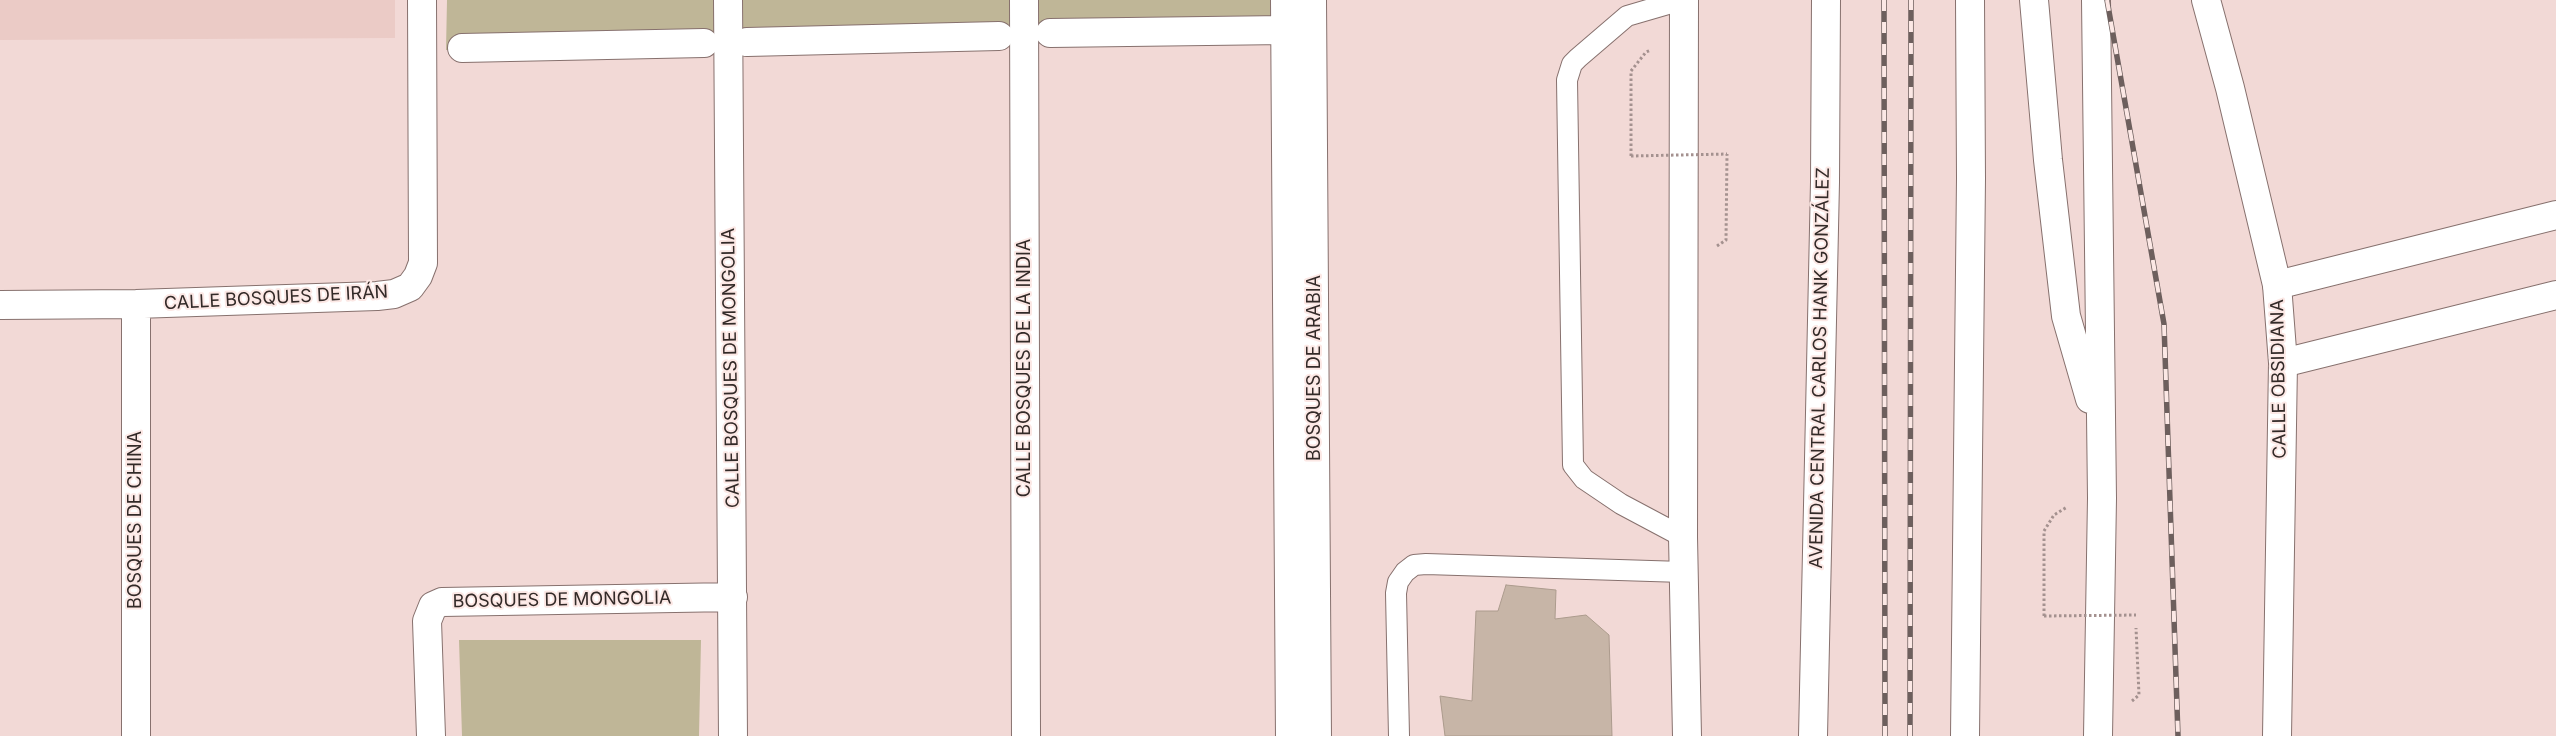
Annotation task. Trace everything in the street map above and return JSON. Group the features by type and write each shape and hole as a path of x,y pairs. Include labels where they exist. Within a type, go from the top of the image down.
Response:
{"main road":[{"name":"CALLE BOSQUES DE IRÁN","path":"0,305 136,304 376,296 394,294 410,287 418,276 423,263 422,0"},
{"name":"CALLE BOSQUES DE MONGOLIA","path":"728,0 733,736"},
{"name":"CALLE BOSQUES DE LA INDIA","path":"1024,0 1026,736"},
{"path":"1285,0 1290,736"},
{"name":"BOSQUES DE ARABIA","path":"1312,0 1318,736"},
{"path":"1683,0 1683,572 1687,736"},
{"name":"AVENIDA CENTRAL CARLOS HANK GONZÁLEZ","path":"1814,736 1825,182 1826,0"},
{"path":"1965,736 1971,178 1970,0"},
{"path":"2034,0 2048,160 2066,316 2100,432"},
{"path":"2096,0 2102,498 2098,736"},
{"name":"CALLE OBSIDIANA","path":"2206,0 2230,88 2277,285 2283,363 2277,736"},
{"path":"1050,33 1285,30"},
{"path":"747,42 999,36"},
{"path":"462,48 704,43"},
{"path":"2277,285 2556,214"},
{"path":"2283,363 2556,295"},
{"name":"BOSQUES DE CHINA","path":"136,304 136,736"},
{"name":"BOSQUES DE MONGOLIA","path":"431,736 427,621 433,606 442,602 733,597"}],"lane":[{"path":"1683,0 1628,16 1572,64 1567,80 1573,465 1584,479 1621,504 1683,537"},
{"path":"1399,736 1396,593 1398,582 1405,572 1414,565 1683,572"}],"path":[{"path":"1631,71 1631,156 1727,154 1726,240"},
{"path":"2044,532 2044,616 2136,615 2139,695"}],"shaded area":[{"path":"0,0 395,0 395,38 0,40"},
{"path":"447,0 1301,0 1302,28 446,50"},
{"path":"459,640 701,640 699,736 462,736"}],"building":[{"path":"1506,585 1556,590 1555,619 1586,615 1609,635 1612,736 1445,736 1440,696 1472,701 1476,611 1498,611"}],"railway":[{"path":"1884,0 1885,736"},
{"path":"1910,736 1911,0"},
{"path":"2107,0 2164,324 2178,736"}]}
